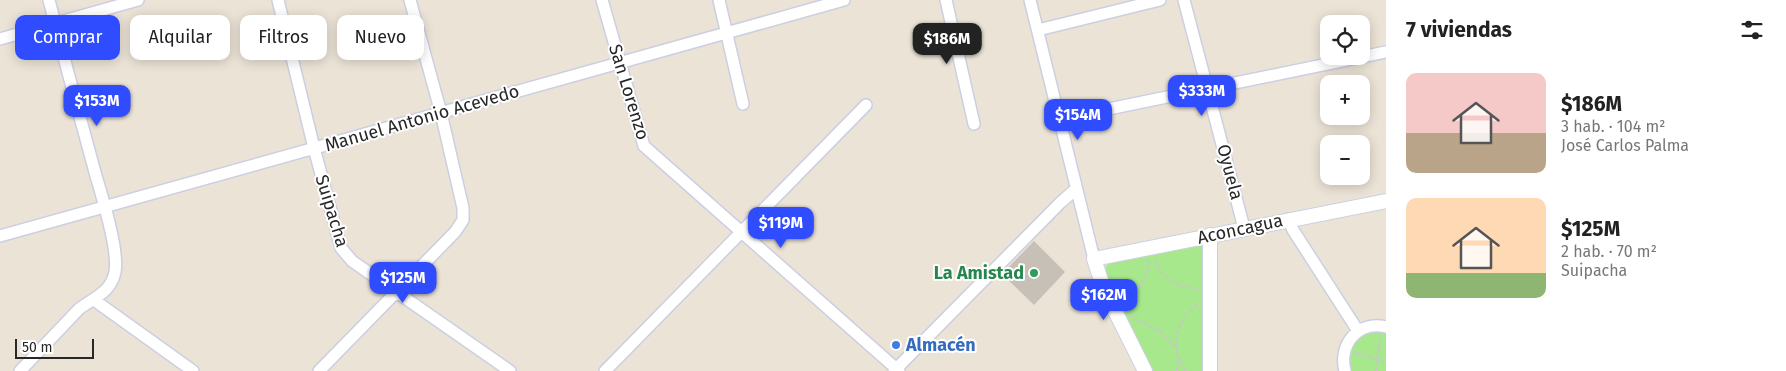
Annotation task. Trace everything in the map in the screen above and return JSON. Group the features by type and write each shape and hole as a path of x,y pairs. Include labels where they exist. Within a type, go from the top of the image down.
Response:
{"street":[{"path":"49,0 52,15"},
{"path":"83,15 138,0"},
{"name":"Suipacha","path":"278,0 314,148 341,248 352,261 510,371"},
{"path":"319,371 455,232 463,220 463,208 441,113 410,0"},
{"name":"San Lorenzo","path":"602,0 644,146 897,370"},
{"path":"719,0 743,104"},
{"name":"Manuel Antonio Acevedo","path":"0,236 844,0"},
{"path":"946,0 974,124"},
{"path":"1030,0 1094,259 1100,278 1115,311 1145,371"},
{"path":"1038,30 1160,0"},
{"name":"Oyuela","path":"1184,0 1244,228"},
{"path":"0,39 15,35"},
{"path":"1060,120 1386,52"},
{"path":"20,371 79,309 104,292 114,274 116,260 105,207 64,60"},
{"path":"605,371 866,105"},
{"path":"897,370 1061,202 1076,189"},
{"name":"Aconcagua","path":"1094,259 1386,201"},
{"path":"1288,219 1293,230 1358,331"},
{"path":"1210,235 1210,371"},
{"path":"94,300 192,371"},
{"path":"1345,371 1343,363 1344,348 1352,336 1365,327 1383,326"}],"path":[{"path":"1150,247 1158,266 1170,280 1187,288 1210,286"},
{"path":"1150,247 1149,268 1142,285 1115,311 1142,320 1164,333 1175,347"},
{"path":"1177,371 1178,359 1175,347 1178,326 1198,304 1210,301"},
{"path":"1376,371 1383,326"},
{"path":"1344,348 1386,362"},
{"path":"1178,359 1186,371"}],"green space":[{"path":"1197,244 1202,246 1204,251 1204,371 1153,371 1105,272 1106,266 1111,262"},
{"path":"1386,330 1386,371 1349,371 1349,347 1361,333"}],"building":[{"name":"La Amistad","path":"1034,241 1065,272 1034,305 1002,274"}],"place":[{"name":"La Amistad","path":"1034,273"},
{"name":"Almacén","path":"896,345"}]}
